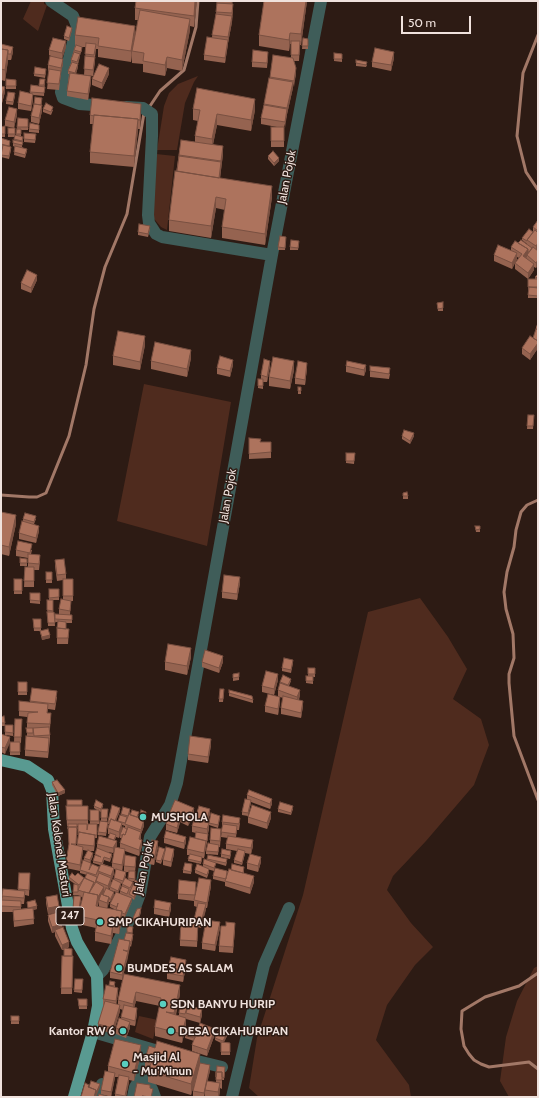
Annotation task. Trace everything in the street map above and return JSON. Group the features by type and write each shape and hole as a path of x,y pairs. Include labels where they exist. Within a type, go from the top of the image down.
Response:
{"main road":[{"name":"Jalan Kolonel Masturi","path":"1,760 27,766 48,780 52,790 54,829 72,928 97,976 98,1006 93,1032 74,1097"}],"street":[{"path":"51,1 72,16 77,26 61,92 63,98 79,104 143,108 152,114 148,215 149,223 156,234 162,237 272,255"},
{"name":"Jalan Pojok","path":"97,976 103,970 133,913 140,894 150,837 174,798 272,255 321,1"},
{"path":"232,1097 264,965 290,908"},
{"path":"93,1032 141,1047 222,1067"},
{"path":"133,1097 135,1087 141,1077 146,1056 141,1047"},
{"path":"141,1077 152,1089 155,1097"},
{"path":"98,1097 102,1084"}],"shaded area":[{"path":"31,1 44,1 44,4 47,5 38,31 23,19"},
{"path":"198,76 185,103 177,150 157,150 164,106 169,93 178,84"},
{"path":"156,154 175,156 167,230 161,227 150,214"},
{"path":"144,384 231,402 207,546 117,521"},
{"path":"420,598 448,637 467,669 453,699 481,719 489,745 474,785 426,841 393,876 387,890 411,923 433,947 415,965 387,1005 376,1040 409,1085 411,1097 259,1097 249,1088 257,1038 303,895 368,612"},
{"path":"538,966 538,1097 509,1097 500,1081 506,1037 517,1001 534,968"},
{"path":"139,1016 158,1020 153,1039 135,1032"}],"building":[{"path":"136,1 195,1 194,16 135,8"},
{"path":"217,1 232,1 232,3 217,3"},
{"path":"264,1 306,1 301,34 290,33 289,40 259,35"},
{"path":"217,3 233,4 232,13 216,12"},
{"path":"140,10 190,19 182,60 167,57 165,65 143,61 144,53 132,51"},
{"path":"216,14 232,16 228,37 212,35"},
{"path":"78,17 135,26 131,51 98,46 99,38 75,35"},
{"path":"67,26 72,28 69,38 64,36"},
{"path":"207,37 228,40 225,58 204,55"},
{"path":"53,38 66,41 62,53 49,50"},
{"path":"303,38 308,39 308,46 302,46"},
{"path":"291,41 300,41 299,55 291,55"},
{"path":"86,43 96,44 94,55 85,54"},
{"path":"1,44 13,47 11,54 8,54 8,50 1,49"},
{"path":"76,45 82,47 81,52 74,50"},
{"path":"375,48 394,52 391,65 372,62"},
{"path":"1,49 8,50 5,70 1,69"},
{"path":"253,50 268,52 267,63 252,62"},
{"path":"74,52 80,54 77,62 71,60"},
{"path":"334,53 342,54 342,59 334,59"},
{"path":"273,55 293,58 296,68 294,81 270,77"},
{"path":"50,56 63,59 61,68 48,65"},
{"path":"85,56 95,57 93,70 84,69"},
{"path":"356,60 367,62 366,65 356,63"},
{"path":"72,62 78,64 75,73 68,71"},
{"path":"99,64 109,68 102,83 92,79"},
{"path":"35,67 46,69 45,75 34,74"},
{"path":"49,69 61,71 59,84 47,83"},
{"path":"70,73 91,76 88,94 67,91"},
{"path":"269,78 293,82 287,108 264,104"},
{"path":"6,79 16,80 16,86 6,86"},
{"path":"40,79 45,79 44,85 39,85"},
{"path":"31,85 45,87 44,93 30,92"},
{"path":"1,86 5,87 2,97 1,97"},
{"path":"197,88 255,99 251,120 217,114 212,139 195,136 200,110 193,109"},
{"path":"20,91 33,94 31,106 18,103"},
{"path":"8,92 15,93 13,102 6,101"},
{"path":"35,97 42,98 41,105 34,104"},
{"path":"92,98 141,104 140,120 90,115"},
{"path":"46,103 53,107 51,112 43,109"},
{"path":"34,104 42,105 39,118 31,116"},
{"path":"264,105 287,109 285,122 261,118"},
{"path":"9,107 17,109 14,122 5,120"},
{"path":"94,115 138,119 134,156 90,152"},
{"path":"18,118 28,119 28,127 17,127"},
{"path":"30,123 39,125 39,130 29,129"},
{"path":"5,126 5,134 1,134 1,127"},
{"path":"271,127 284,127 284,141 271,141"},
{"path":"8,128 15,128 15,134 8,134"},
{"path":"17,129 21,129 21,134 16,134"},
{"path":"24,133 36,134 35,140 24,139"},
{"path":"15,135 23,137 22,141 14,139"},
{"path":"1,138 10,141 9,146 1,144"},
{"path":"13,140 23,142 22,145 13,143"},
{"path":"181,140 223,146 221,161 179,155"},
{"path":"3,145 11,147 9,156 1,155"},
{"path":"15,146 27,149 25,155 14,152"},
{"path":"273,151 279,158 274,163 268,156"},
{"path":"179,156 221,162 219,178 177,171"},
{"path":"175,171 272,186 265,234 222,227 226,199 216,197 211,226 169,220"},
{"path":"538,220 538,231 533,227"},
{"path":"139,224 150,226 148,234 138,232"},
{"path":"529,229 533,232 527,241 522,238"},
{"path":"535,230 538,233 538,243 536,246 527,240"},
{"path":"280,236 286,237 285,248 278,247"},
{"path":"291,240 299,241 298,248 290,247"},
{"path":"521,240 532,248 529,252 528,249 518,243"},
{"path":"515,241 528,249 523,256 534,264 528,273 515,263 522,254 511,247"},
{"path":"498,245 517,253 512,263 494,255"},
{"path":"533,247 538,251 538,260 536,263 527,255"},
{"path":"27,270 37,275 31,288 21,283"},
{"path":"528,279 538,279 538,287 528,287"},
{"path":"529,287 538,288 538,296 528,295"},
{"path":"443,302 443,308 438,309 437,303"},
{"path":"536,329 538,330 538,341 533,338"},
{"path":"118,331 145,336 140,362 113,356"},
{"path":"530,336 538,341 538,343 530,354 522,348"},
{"path":"155,342 191,350 187,369 151,361"},
{"path":"220,356 233,360 230,371 217,368"},
{"path":"273,357 294,361 290,381 269,377"},
{"path":"264,359 270,361 267,377 261,375"},
{"path":"298,361 307,363 305,380 295,378"},
{"path":"347,361 366,365 364,370 346,366"},
{"path":"370,366 390,368 389,374 370,371"},
{"path":"258,379 263,379 263,386 258,386"},
{"path":"298,387 301,387 301,391 298,391"},
{"path":"528,415 534,415 533,426 527,426"},
{"path":"404,430 414,433 410,441 402,436"},
{"path":"249,438 261,439 260,442 271,442 271,452 249,454"},
{"path":"346,453 355,453 354,461 346,461"},
{"path":"407,492 408,496 403,496 403,493"},
{"path":"1,512 16,515 9,547 1,545"},
{"path":"25,513 36,516 34,522 23,519"},
{"path":"22,521 39,526 36,538 19,533"},
{"path":"475,526 480,526 480,529 476,530"},
{"path":"18,541 32,544 30,553 16,550"},
{"path":"28,554 40,555 39,564 28,563"},
{"path":"20,558 27,559 27,563 20,563"},
{"path":"64,559 66,574 57,575 55,560"},
{"path":"25,567 34,567 34,581 24,581"},
{"path":"46,572 52,572 52,580 46,580"},
{"path":"224,575 240,577 237,594 222,592"},
{"path":"14,579 22,579 22,591 14,591"},
{"path":"63,579 73,579 73,596 63,596"},
{"path":"49,589 59,589 59,597 49,598"},
{"path":"30,593 40,593 40,601 30,600"},
{"path":"61,599 71,601 70,611 59,609"},
{"path":"47,600 53,600 53,611 47,610"},
{"path":"47,612 54,612 55,623 48,623"},
{"path":"55,614 72,615 72,620 55,619"},
{"path":"33,619 41,619 41,628 34,628"},
{"path":"58,621 66,622 66,629 57,628"},
{"path":"57,628 69,629 68,638 57,638"},
{"path":"48,629 50,635 42,637 40,631"},
{"path":"168,644 191,648 187,666 165,662"},
{"path":"205,650 223,656 219,668 202,662"},
{"path":"284,658 293,660 291,670 282,668"},
{"path":"308,668 315,668 315,674 308,674"},
{"path":"266,671 278,674 274,689 262,686"},
{"path":"239,673 239,677 233,678 233,674"},
{"path":"283,675 291,679 288,685 280,682"},
{"path":"306,676 313,676 313,681 306,681"},
{"path":"18,682 27,682 27,692 18,692"},
{"path":"280,683 300,690 297,697 278,690"},
{"path":"32,688 57,691 55,704 30,701"},
{"path":"220,689 224,689 223,699 219,699"},
{"path":"229,690 252,696 253,700 229,693"},
{"path":"268,694 280,697 278,709 265,706"},
{"path":"283,696 303,701 301,713 281,708"},
{"path":"19,701 48,704 47,713 51,713 50,724 27,723 28,713 38,712 19,711"},
{"path":"4,716 5,723 1,723 1,717"},
{"path":"15,719 22,719 21,737 14,737"},
{"path":"5,725 13,725 13,733 5,732"},
{"path":"49,727 50,735 34,736 33,728"},
{"path":"26,728 33,728 33,733 27,733"},
{"path":"1,734 10,737 5,748 1,747"},
{"path":"26,736 49,738 48,752 25,750"},
{"path":"190,736 211,739 208,757 188,754"},
{"path":"10,742 20,742 20,752 10,752"},
{"path":"57,780 65,790 58,793 52,782"},
{"path":"249,790 272,799 270,804 247,795"},
{"path":"245,799 251,800 248,813 242,812"},
{"path":"67,800 82,800 82,805 67,805"},
{"path":"96,800 103,804 101,809 94,806"},
{"path":"175,800 194,808 188,820 170,812"},
{"path":"280,802 293,806 291,813 278,809"},
{"path":"112,805 120,808 115,821 111,819 108,821"},
{"path":"252,805 271,812 267,823 248,817"},
{"path":"66,806 88,806 88,820 67,820"},
{"path":"199,806 210,809 206,822 195,819"},
{"path":"123,807 130,809 128,816 121,814"},
{"path":"101,809 108,809 107,818 101,818"},
{"path":"90,810 99,810 99,821 90,821"},
{"path":"132,810 139,812 137,817 130,815"},
{"path":"141,810 146,812 145,817 140,816"},
{"path":"211,813 220,816 218,825 209,823"},
{"path":"129,814 144,820 141,830 125,824"},
{"path":"170,814 180,817 177,828 166,824"},
{"path":"120,815 127,817 125,823 118,821"},
{"path":"223,815 240,818 239,824 222,822"},
{"path":"111,819 122,823 119,832 108,828"},
{"path":"194,820 209,823 207,829 192,826"},
{"path":"100,821 108,822 106,833 98,832"},
{"path":"68,824 77,824 77,827 68,827"},
{"path":"78,824 87,824 87,830 88,824 97,824 97,835 79,832 78,835"},
{"path":"223,824 237,826 236,834 221,832"},
{"path":"68,827 77,827 76,844 71,844 83,847 80,865 66,862 69,844"},
{"path":"123,827 127,829 125,835 120,835"},
{"path":"128,827 141,832 139,839 142,840 139,850 120,843 123,834 125,835"},
{"path":"211,828 221,829 220,841 210,840"},
{"path":"166,831 186,837 184,843 164,838"},
{"path":"79,832 95,835 94,846 77,844"},
{"path":"196,832 208,834 207,841 195,838"},
{"path":"110,833 116,835 114,840 108,838"},
{"path":"99,836 117,841 113,848 97,844"},
{"path":"228,836 253,840 251,848 226,844"},
{"path":"190,837 206,841 204,853 187,849"},
{"path":"152,840 158,841 154,859 149,858"},
{"path":"208,843 219,845 218,852 206,851"},
{"path":"115,847 125,849 122,865 112,863"},
{"path":"159,847 165,849 161,861 156,860"},
{"path":"166,847 174,849 171,862 163,860"},
{"path":"97,848 112,854 110,859 104,857 102,863 93,861 95,855 101,857 95,854"},
{"path":"222,849 231,851 230,856 221,854"},
{"path":"238,849 245,851 242,863 234,860"},
{"path":"88,850 93,853 90,860 84,858"},
{"path":"190,854 202,857 201,862 188,859"},
{"path":"250,854 261,857 258,866 247,863"},
{"path":"125,855 136,857 135,867 124,866"},
{"path":"208,855 227,859 226,863 207,859"},
{"path":"204,859 216,863 214,868 203,864"},
{"path":"83,860 91,863 89,870 92,864 99,867 96,875 80,870"},
{"path":"185,863 192,864 191,872 183,870"},
{"path":"101,864 114,868 111,876 98,871"},
{"path":"197,864 209,869 207,875 195,870"},
{"path":"232,864 244,867 243,873 231,870"},
{"path":"215,868 227,871 226,879 213,876"},
{"path":"116,869 126,872 123,881 114,878"},
{"path":"229,869 254,876 250,888 225,881"},
{"path":"129,871 135,871 135,879 128,878"},
{"path":"19,873 30,873 29,890 18,889"},
{"path":"72,873 75,876 78,873 84,878 79,885 69,877"},
{"path":"87,873 97,877 95,883 85,878"},
{"path":"99,873 111,878 108,886 96,881"},
{"path":"84,878 94,882 89,893 78,890"},
{"path":"125,878 133,882 130,888 122,884"},
{"path":"199,878 211,880 207,903 194,900"},
{"path":"113,879 121,883 118,891 110,887"},
{"path":"135,880 140,883 134,897 129,894"},
{"path":"179,880 196,882 195,895 178,894"},
{"path":"96,882 104,887 98,897 98,895 89,893"},
{"path":"74,884 78,885 78,892 73,892"},
{"path":"122,886 129,889 127,894 120,891"},
{"path":"106,888 114,892 110,900 109,897 103,895"},
{"path":"3,889 25,891 24,898 2,896"},
{"name":"SMP CIKAHURIPAN","path":"84,892 98,895 96,906 122,911 119,925 113,924 111,936 95,932 98,920 78,916"},
{"path":"116,892 132,898 125,914 122,913 122,911 116,910 117,907 110,904"},
{"path":"101,894 109,897 107,903 99,900"},
{"path":"57,895 59,906 48,908 46,897"},
{"path":"74,896 81,896 79,909 73,909"},
{"path":"1,900 21,901 21,907 1,906"},
{"path":"35,900 37,906 28,908 27,902"},
{"path":"155,900 171,903 169,911 154,908"},
{"path":"198,903 206,904 201,922 194,920"},
{"path":"33,908 34,919 14,921 13,910"},
{"path":"141,908 138,921 133,918 137,909"},
{"path":"58,912 62,924 52,927 48,915"},
{"path":"206,920 220,922 215,945 202,943"},
{"path":"181,922 198,923 197,941 180,940"},
{"path":"226,922 235,923 233,947 219,946 221,926 226,926"},
{"path":"127,926 133,927 132,933 127,932"},
{"path":"63,927 69,942 62,945 55,930"},
{"path":"126,933 133,934 131,944 130,941 124,940"},
{"path":"119,939 130,941 128,951 123,950 128,952 122,975 110,972"},
{"path":"64,948 72,949 72,956 64,956"},
{"path":"62,956 73,956 72,988 61,988"},
{"path":"171,957 186,960 183,976 167,973"},
{"path":"124,974 180,985 174,1013 166,1012 186,1018 182,1034 155,1027 161,998 136,992 133,1004 118,1000"},
{"path":"75,979 83,979 82,990 74,990"},
{"path":"110,981 115,982 114,986 109,985"},
{"path":"106,985 118,988 116,1001 103,999"},
{"path":"78,999 87,999 87,1006 79,1006"},
{"path":"105,1001 120,1005 113,1028 98,1024"},
{"path":"124,1005 137,1008 135,1021 121,1017"},
{"path":"180,1006 187,1007 185,1014 179,1013"},
{"path":"188,1006 202,1009 200,1017 186,1013"},
{"path":"11,1016 19,1016 19,1021 11,1021"},
{"path":"119,1018 130,1022 126,1032 116,1028"},
{"path":"200,1023 215,1029 207,1050 192,1045"},
{"path":"220,1027 228,1031 223,1041 215,1038"},
{"path":"187,1029 197,1031 195,1038 185,1036"},
{"name":"Masjid Al - Mu'Minun","path":"115,1039 141,1045 134,1073 108,1066"},
{"path":"157,1041 200,1054 191,1084 148,1071 152,1061 145,1059 149,1046 155,1048"},
{"path":"221,1042 230,1043 230,1052 221,1052"},
{"path":"200,1063 210,1065 204,1093 193,1091"},
{"path":"217,1066 225,1067 224,1078 222,1077 222,1072 216,1072"},
{"path":"105,1071 115,1073 111,1092 101,1090"},
{"path":"216,1072 222,1072 222,1080 216,1080"},
{"path":"119,1075 129,1077 125,1096 115,1094"},
{"path":"91,1081 100,1084 96,1093 96,1090 89,1087"},
{"path":"207,1081 220,1083 218,1092 205,1090"},
{"path":"85,1083 89,1085 88,1087 96,1090 94,1097 81,1097"},
{"path":"137,1083 150,1085 150,1088 153,1089 151,1097 134,1097"},
{"path":"99,1094 110,1097 98,1097"}],"waterway":[{"path":"148,109 160,91 184,70 196,27 198,1"},
{"path":"538,35 523,73 517,136 526,172 538,190"},
{"path":"1,495 37,497 46,493 69,436 86,365 94,309 105,267 127,214 144,113"},
{"path":"538,500 527,505 521,512 507,572 504,592 506,609 513,634 514,658 509,674 509,683 514,736 538,800"},
{"path":"538,973 519,986 485,997 462,1011 461,1029 464,1046 474,1060 481,1064 489,1067 529,1062 538,1069"}],"place":[{"name":"MUSHOLA","path":"143,817"},
{"name":"SMP CIKAHURIPAN","path":"100,922"},
{"name":"BUMDES AS SALAM","path":"119,968"},
{"name":"SDN BANYU HURIP","path":"163,1004"},
{"name":"Kantor RW 6","path":"123,1031"},
{"name":"DESA CIKAHURIPAN","path":"171,1031"},
{"name":"Masjid Al - Mu'Minun","path":"125,1064"}]}
